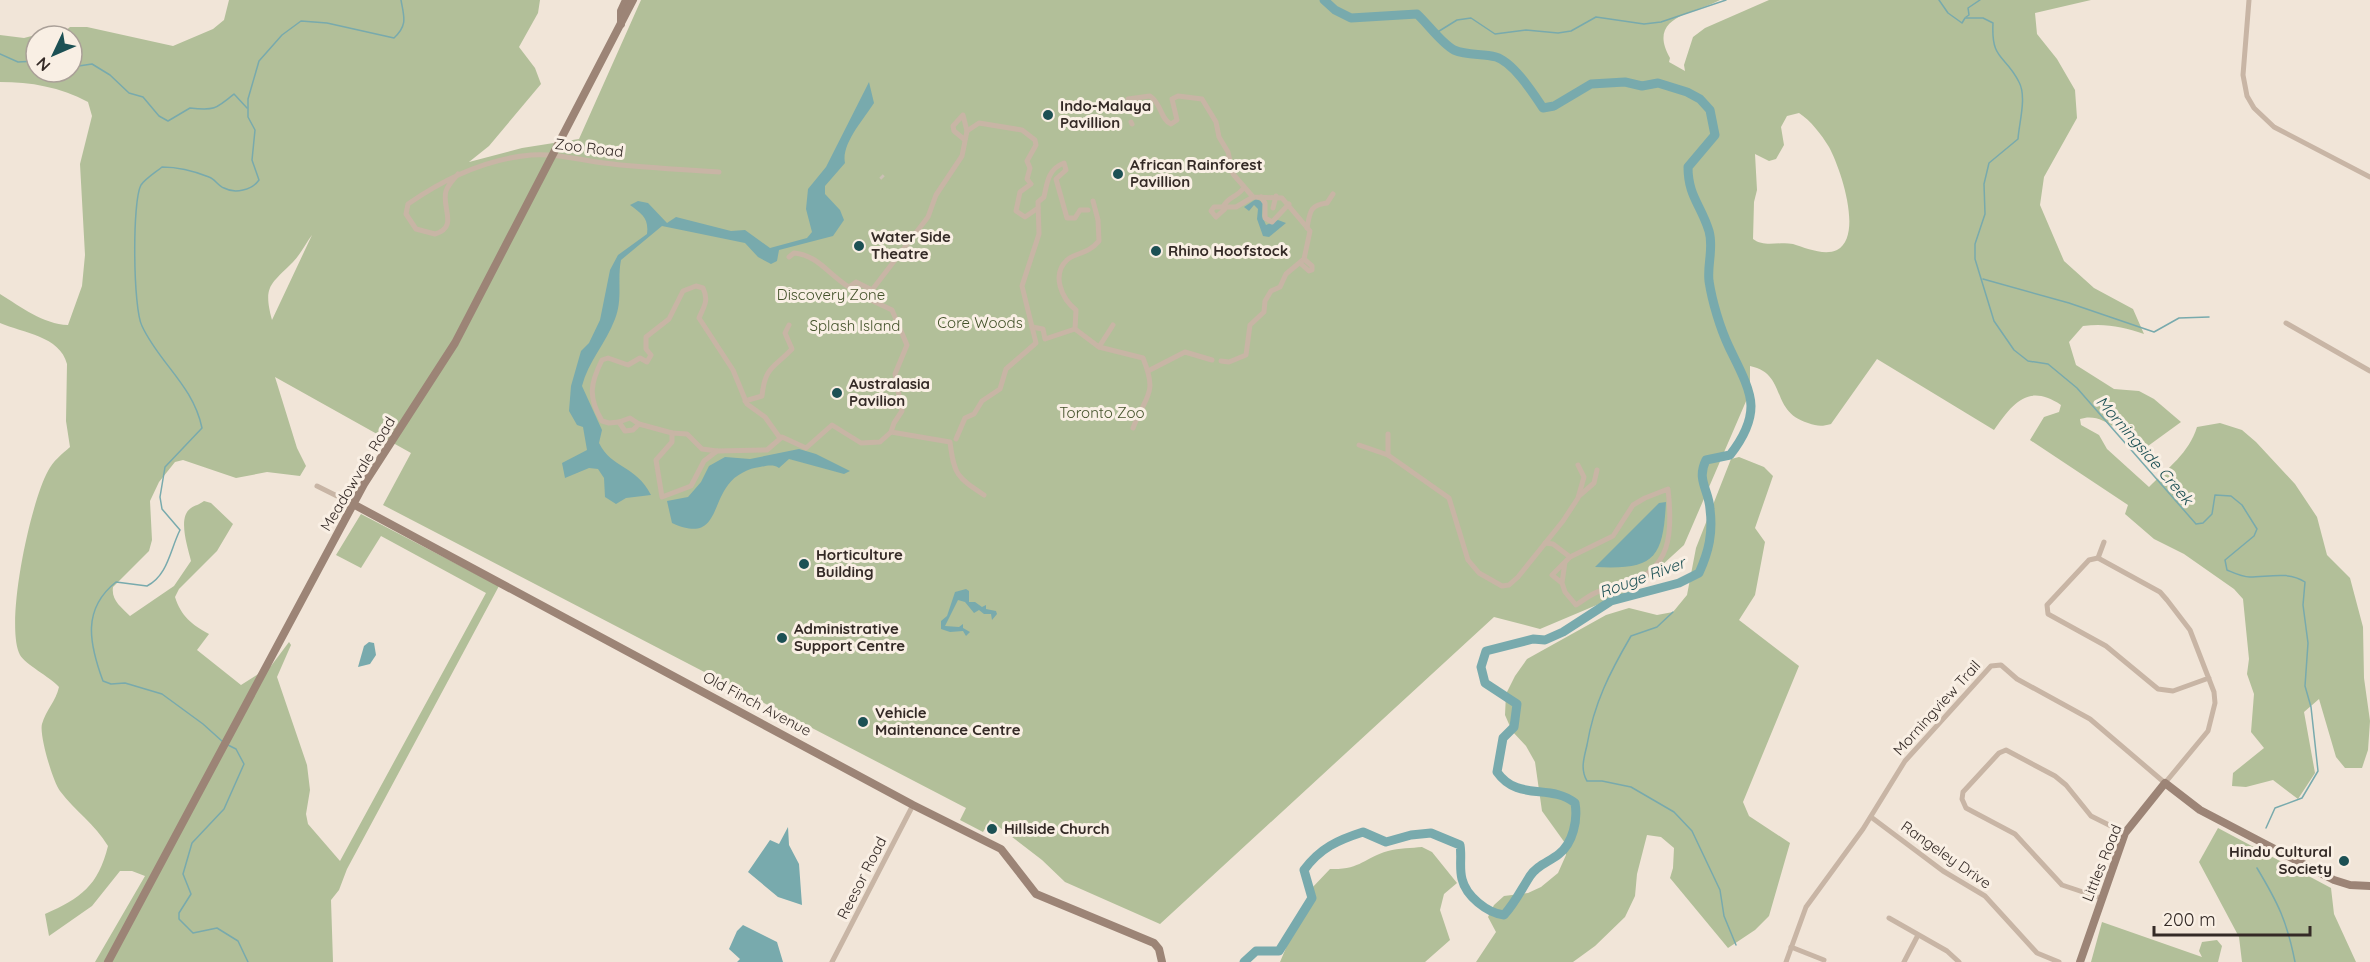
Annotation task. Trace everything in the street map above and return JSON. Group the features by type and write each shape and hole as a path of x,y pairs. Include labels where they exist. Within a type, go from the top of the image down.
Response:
{"street":[{"path":"2249,0 2243,75 2247,96 2254,108 2274,128 2370,177"},
{"name":"Meadowvale Road","path":"108,962 353,504 455,343 621,26 621,11 631,2"},
{"path":"1128,99 1150,96 1157,101 1164,119 1171,124 1177,120 1172,99 1178,96 1202,99 1216,122 1219,137 1228,152 1233,174 1253,197"},
{"path":"704,461 702,450 687,434 672,433 639,424 630,418 619,422 602,421 590,394 592,381 602,360 608,358 628,365 640,358 647,362 651,355 646,349 646,337 669,319 683,291 696,286 703,288 706,303 699,318 733,370 745,400 765,417 780,438 795,441 806,448 832,425 861,443 880,442 891,432 902,411 895,374 907,345 892,310 873,301 872,290 928,217 936,195 962,156 967,131 963,115 953,126 954,131 965,140"},
{"path":"966,122 1022,130 1035,140 1036,145 1028,161 1030,168 1027,179 1031,184 1020,192 1016,211 1025,217 1038,208"},
{"path":"967,131 980,123"},
{"name":"Zoo Road","path":"458,174 447,189 445,198 449,217 446,227 435,234 416,229 406,214 408,204 444,180 458,174 523,156 554,156 613,164 719,172"},
{"path":"956,439 965,418 974,414 982,400 1000,389 1006,369 1036,342 1022,286 1039,234 1038,202 1044,197 1048,176 1064,163 1066,170 1056,179 1066,218 1074,218 1080,210 1088,210"},
{"path":"1221,361 1229,362 1236,357 1246,355 1250,325 1264,312 1271,291 1280,287 1286,274 1302,261 1311,234 1289,204 1276,196 1253,197 1236,207 1224,208 1229,198 1241,192 1244,187"},
{"path":"1307,228 1310,210 1317,204 1327,203 1333,194"},
{"path":"1273,208 1276,196"},
{"path":"1262,197 1265,203 1265,219 1272,222 1289,204"},
{"path":"1075,329 1076,310 1066,302 1059,279 1062,266 1068,258 1084,254 1099,241 1098,220 1093,201"},
{"path":"789,257 794,253 812,256 849,287 856,282 872,290"},
{"path":"2286,324 2370,371"},
{"path":"745,400 762,396 766,373 792,349 785,333 789,325"},
{"path":"1100,347 1113,325"},
{"path":"1032,327 1043,329 1045,339 1075,329"},
{"path":"1075,329 1100,347 1143,358 1152,381 1149,396 1141,402 1133,428"},
{"path":"1148,371 1185,352 1212,360"},
{"path":"619,422 625,431 633,430 639,424"},
{"path":"891,432 950,442 953,468 957,474 984,495"},
{"path":"672,433 672,442 656,460 662,497 691,486 704,461 717,451"},
{"path":"1388,434 1388,455"},
{"path":"702,450 766,450 780,438"},
{"path":"1359,445 1388,455 1449,498 1468,560 1479,573 1495,584 1509,585 1545,543 1578,498 1594,483 1597,472 1584,474"},
{"path":"1578,465 1584,474 1578,498"},
{"name":"Old Finch Avenue","path":"318,486 913,805 1002,849 1036,894 1154,943 1159,949 1162,962"},
{"path":"1562,583 1552,575 1567,560 1613,536 1633,505 1668,489 1672,522 1666,553 1648,573 1623,586 1599,591 1576,604 1565,592 1562,583 1567,560"},
{"path":"2098,558 2104,542"},
{"path":"1545,543 1553,544 1567,560"},
{"path":"2165,783 2208,731 2215,703 2209,678 2190,630 2160,592 2098,558 2089,560 2049,603 2048,614 2106,646 2158,689 2173,691 2209,678"},
{"name":"Morningview Trail","path":"1786,962 1806,907 1870,817 1905,761 1987,669 1995,665 2005,668 2017,679 2085,715 2200,810 2334,880 2349,885 2370,886"},
{"path":"2101,898 2062,885 2015,834 1966,808 1962,799 1963,792 1999,753 2006,750 2055,776 2066,784 2091,816 2125,833"},
{"name":"Littles Road","path":"2080,962 2125,833 2165,783"},
{"name":"Reesor Road","path":"832,962 913,805"},
{"name":"Rangeley Drive","path":"1870,817 1943,872 1985,896 2037,953 2059,962"},
{"path":"1889,918 1917,937 1947,951 1959,962"},
{"path":"1904,962 1917,937"},
{"path":"1791,947 1824,960"}],"green space":[{"name":"Toronto Zoo","path":"229,0 540,0 538,13 519,47 535,68 541,84 489,146 469,162 522,148 579,139 641,0 1720,0 1676,18 1668,25 1664,33 1664,44 1670,58 1669,62 1685,71 1684,65 1693,37 1705,28 1769,0 2091,0 2035,13 2037,34 2057,59 2075,90 2077,118 2044,177 2040,205 2064,261 2094,288 2133,309 2144,334 2114,326 2083,326 2069,342 2076,365 2114,389 2139,391 2154,399 2181,422 2148,446 2138,448 2119,431 2097,418 2080,419 2081,425 2099,435 2107,449 2149,487 2189,445 2197,427 2220,423 2242,430 2295,484 2317,517 2327,555 2350,578 2363,627 2364,678 2370,721 2368,750 2362,768 2345,768 2336,757 2319,699 2304,712 2315,773 2298,799 2273,780 2246,787 2232,786 2233,773 2264,748 2251,732 2254,694 2247,674 2249,659 2243,599 2234,589 2184,554 2154,539 2125,514 2128,505 2030,440 2044,417 2059,412 2061,405 2039,396 2030,396 2015,404 1994,430 1877,359 1831,424 1819,426 1796,417 1788,410 1770,377 1762,370 1750,366 1750,392 1684,545 1637,588 1540,629 1494,617 1160,924 1065,882 1042,860 990,820 983,832 960,820 966,808 383,505 411,453 275,377 297,448 306,466 300,476 267,472 236,478 183,460 175,462 159,482 150,501 152,540 149,551 113,587 113,592 117,603 130,616 174,586 191,561 184,525 187,512 193,507 204,501 211,503 233,524 217,551 179,589 175,597 180,610 188,619 209,634 197,650 241,685 271,666 289,642 291,645 277,677 307,765 310,790 306,814 308,824 340,861 486,593 381,536 361,568 336,555 361,514 499,586 347,869 339,890 331,900 333,962 95,962 145,876 132,871 120,871 92,906 49,936 45,914 69,902 86,889 99,871 108,846 57,786 47,758 42,724 59,687 23,659 16,639 17,591 34,508 50,467 70,447 66,421 67,364 57,347 49,341 0,323 0,294 41,318 68,325 82,286 85,255 80,164 92,116 88,102 56,89 34,84 84,84 84,27 173,46 213,29 224,20","holes":["1799,113 1812,124 1829,147 1839,170 1847,201 1849,231 1845,242 1832,252 1821,252 1788,243 1767,244 1753,239 1754,202 1757,190 1755,154 1769,161 1776,159 1784,145 1781,127 1787,116","312,235 272,320 268,300 270,287 296,259"]},
{"name":"Toronto Zoo","path":"0,35 24,38 24,83 0,82"},
{"path":"1739,457 1764,467 1773,476 1755,528 1765,542 1755,595 1739,620 1799,666 1743,802 1749,816 1790,843 1769,916 1755,930 1728,948 1670,878 1674,848 1661,837 1647,835 1637,874 1635,896 1625,917 1595,946 1573,962 1476,962 1496,932 1488,917 1494,905 1504,896 1528,893 1541,887 1558,873 1566,855 1565,843 1542,811 1535,762 1526,746 1512,731 1505,715 1506,694 1515,676 1527,659 1606,615 1629,608 1657,615 1673,612 1687,595 1696,548 1731,459"},
{"path":"2218,828 2331,888 2334,914 2356,962 2242,962 2239,937 2199,862"},
{"path":"1422,847 1432,852 1457,883 1444,894 1440,910 1450,940 1425,962 1280,962 1311,889 1330,869 1349,868 1388,851"},
{"path":"2102,922 2202,957 2199,951 2202,942 2217,940 2222,946 2218,962 2091,962"}],"water":[{"path":"869,82 874,103 846,148 845,163 825,186 825,194 840,210 844,220 833,236 779,250 777,261 771,264 758,257 745,243 662,226 621,260 617,312 611,328 588,369 582,386 602,430 599,443 604,451 638,478 651,495 626,498 616,504 605,497 604,478 598,469 589,468 565,478 562,463 587,450 583,427 577,425 569,411 571,386 581,351 589,343 600,320 610,270 618,255 647,234 644,217 630,205 638,201 648,203 667,223 676,217 731,231 745,230 770,248 807,238 812,232 806,209 808,189 826,167"},
{"path":"1256,199 1263,202 1262,216 1266,225 1278,220 1286,223 1269,237 1263,236 1257,219 1258,209 1254,205 1249,211 1244,207"},
{"path":"799,449 816,454 850,471 844,474 789,459 779,468 770,466 751,469 731,481 705,526 697,529 686,528 672,523 667,501 688,497 701,482 709,466 725,457 750,459"},
{"path":"1666,502 1662,537 1652,557 1643,563 1631,566 1595,567 1659,503"},
{"path":"966,589 969,591 969,602 975,602 982,607 986,605 986,609 996,611 997,614 992,620 991,614 984,614 979,610 974,613 965,602 958,600 945,626 959,627 963,624 963,628 970,632 966,636 963,631 950,632 941,629 941,621 947,616 955,592"},
{"path":"369,642 374,643 376,655 370,664 358,667 364,646"},
{"path":"788,827 789,845 799,864 802,905 778,897 748,872 770,840 779,844"},
{"path":"743,925 777,942 783,962 737,962 740,959 729,949 737,931"}],"waterway":[{"path":"223,742 162,694 125,683 111,684 103,681 94,653 93,615 105,592 116,582 147,586 160,575 168,561 180,530 162,509 160,497 165,467 202,428 191,399 157,352 139,316 135,278 138,195 143,182 162,167 192,171 211,178 228,190 248,189 259,180 252,160 255,130 248,117 248,99 259,61 282,35 301,21 327,23 394,38 403,25 401,0"},
{"name":"Rouge River","path":"1244,962 1256,951 1279,951 1312,898 1304,870 1310,862 1330,846 1363,832 1386,842 1411,835 1431,833 1460,845 1461,875 1468,892 1484,907 1504,915 1533,872 1559,854 1568,844 1575,824 1576,810 1575,803 1565,797 1515,787 1497,772 1503,738 1514,727 1517,704 1485,683 1481,667 1486,651 1533,639 1545,640 1563,632 1611,601 1679,583 1699,573 1708,549 1711,526 1703,467 1706,460 1730,455 1745,432 1751,413 1746,383 1726,340 1714,306 1709,275 1711,250 1709,231 1690,186 1688,167 1715,135 1710,110 1700,99 1687,92 1658,83 1642,86 1625,82 1591,84 1554,106 1543,108 1509,65 1496,57 1454,50 1439,38 1417,14 1351,18 1335,10 1324,0"},
{"name":"Morningside Creek","path":"1436,33 1457,20 1471,18 1495,34 1526,30 1558,33 1571,31 1596,17 1644,24 1661,22 1726,0"},
{"name":"Morningside Creek","path":"1939,0 1948,13 1962,23 1965,18 1983,18 1993,23 1994,44 1997,51 2014,73 2021,88 2022,102 2018,139 1989,163 1984,184 1985,214 1975,244 1975,259 1994,321 2014,350 2028,361 2048,364 2077,388 2196,524 2203,523 2212,514 2215,495 2231,496 2242,505 2257,529 2254,536 2225,560 2227,570 2247,577 2285,576 2305,582 2303,605 2308,643 2305,686 2311,707 2318,771 2302,798 2275,808 2266,828"},
{"path":"1966,17 1969,15 1968,8 1980,0"},
{"path":"0,54 18,62 24,62"},
{"path":"84,65 92,64 110,75 129,93 143,97 159,116 168,121 190,108 214,108 234,94 247,108"},
{"path":"1983,279 2069,303 2154,332 2179,318 2209,317"},
{"path":"1673,612 1657,627 1631,636 1623,649 1594,715 1583,768 1587,781 1602,781 1631,787 1674,812 1692,831 1720,890 1724,916 1736,945"},
{"path":"228,745 236,749 244,764 224,809 192,843 183,874 191,894 179,913 179,919 193,933 217,928 238,941 248,962"},
{"name":"Morningside Creek","path":"2257,868 2281,913 2295,962"}],"place":[{"name":"Indo-Malaya Pavillion","path":"1048,115"},
{"name":"African Rainforest Pavillion","path":"1118,174"},
{"name":"Water Side Theatre","path":"859,246"},
{"name":"Rhino Hoofstock","path":"1156,251"},
{"name":"Australasia Pavilion","path":"837,393"},
{"name":"Horticulture Building","path":"804,564"},
{"name":"Administrative Support Centre","path":"782,638"},
{"name":"Vehicle Maintenance Centre","path":"863,722"},
{"name":"Hillside Church","path":"992,829"},
{"name":"Hindu Cultural Society","path":"2344,861"}],"park label":[{"name":"Discovery Zone","path":"831,295"},
{"name":"Core Woods","path":"980,323"},
{"name":"Splash Island","path":"855,326"}]}
